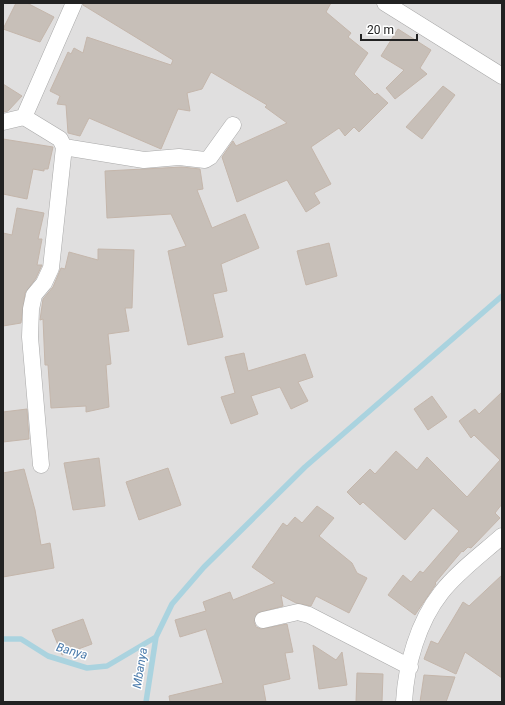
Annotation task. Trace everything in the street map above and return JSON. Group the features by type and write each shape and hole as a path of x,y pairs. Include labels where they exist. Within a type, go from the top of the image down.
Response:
{"street":[{"path":"24,117 74,3"},
{"path":"385,3 502,76"},
{"path":"3,122 24,117 60,140 64,147 51,268 44,283 34,295 31,309 30,337 41,465"},
{"path":"64,147 144,160 179,157 205,160 210,157 233,125"},
{"path":"404,702 416,639 428,611 442,591 502,536"},
{"path":"263,620 298,612 308,615 410,667"}],"shaded area":[{"path":"3,3 502,3 502,702 3,702"}],"building":[{"path":"16,3 27,3 54,17 40,42 3,29"},
{"path":"83,3 331,3 326,12 351,33 348,37 368,53 354,74 375,95 377,93 388,103 359,132 354,127 345,136 339,128 311,147 331,184 314,193 320,203 306,212 287,180 237,202 222,157 233,141 236,146 287,123 265,107 267,105 211,72 202,89 187,93 190,111 178,109 161,149 89,118 80,136 68,133 66,105 57,104 60,96 50,91 68,52 71,54 74,48 83,53 87,37 171,65 173,60 83,5"},
{"path":"398,29 431,50 420,68 427,74 395,99 386,88 404,70 381,56"},
{"path":"3,84 22,96 8,111 3,112"},
{"path":"443,86 455,95 422,139 406,127"},
{"path":"3,139 53,147 48,169 44,169 44,171 33,169 27,199 3,194"},
{"path":"182,167 200,169 203,189 197,190 212,228 245,214 259,248 221,264 227,291 213,294 223,337 188,345 168,251 186,246 171,214 107,218 105,171"},
{"path":"17,208 44,213 38,239 42,239 37,265 42,265 36,278 25,293 21,323 3,326 3,233 12,235"},
{"path":"329,243 337,276 306,285 297,251"},
{"path":"98,249 134,250 132,308 125,308 129,331 108,334 111,364 106,365 109,407 86,412 86,406 51,408 48,365 45,365 43,319 40,320 43,299 53,287 61,268 65,269 69,252 98,260"},
{"path":"244,353 248,371 305,354 313,377 298,382 308,401 291,409 280,387 251,396 258,414 231,424 221,397 235,393 225,357"},
{"path":"502,392 502,504 495,513 500,518 471,548 468,547 463,552 462,551 435,583 436,584 415,615 388,595 403,575 411,582 420,571 423,573 459,531 433,508 405,540 363,502 360,505 347,492 370,469 375,474 396,451 417,470 427,457 467,497 500,460 474,435 471,438 459,421 475,409 479,414"},
{"path":"432,396 447,417 428,430 414,409"},
{"path":"27,409 29,439 3,442 3,412"},
{"path":"99,458 105,506 73,510 64,463"},
{"path":"168,468 181,505 139,520 126,482"},
{"path":"24,469 35,510 41,545 50,543 54,568 3,577 3,473"},
{"path":"317,506 334,518 319,536 352,563 357,573 367,578 349,613 316,596 311,606 296,603 281,595 283,606 257,613 254,622 256,627 261,629 287,624 293,652 285,653 290,679 263,685 266,702 170,702 169,696 223,683 206,629 180,637 175,620 206,611 203,602 230,592 233,600 275,583 252,567 283,523 287,526 295,517 302,523"},
{"path":"502,575 502,678 465,652 456,674 424,659 431,641 438,644 463,602 469,606"},
{"path":"83,619 92,644 62,655 52,630"},
{"path":"313,645 336,660 342,652 347,685 319,689"},
{"path":"357,673 383,674 382,702 356,702"},
{"path":"424,675 455,677 446,702 420,702"}],"waterway":[{"name":"Mbanya","path":"146,702 156,637 172,604 204,567 305,467 502,296"},
{"name":"Banya","path":"3,639 21,639 48,656 87,668 107,666 156,637"}]}
